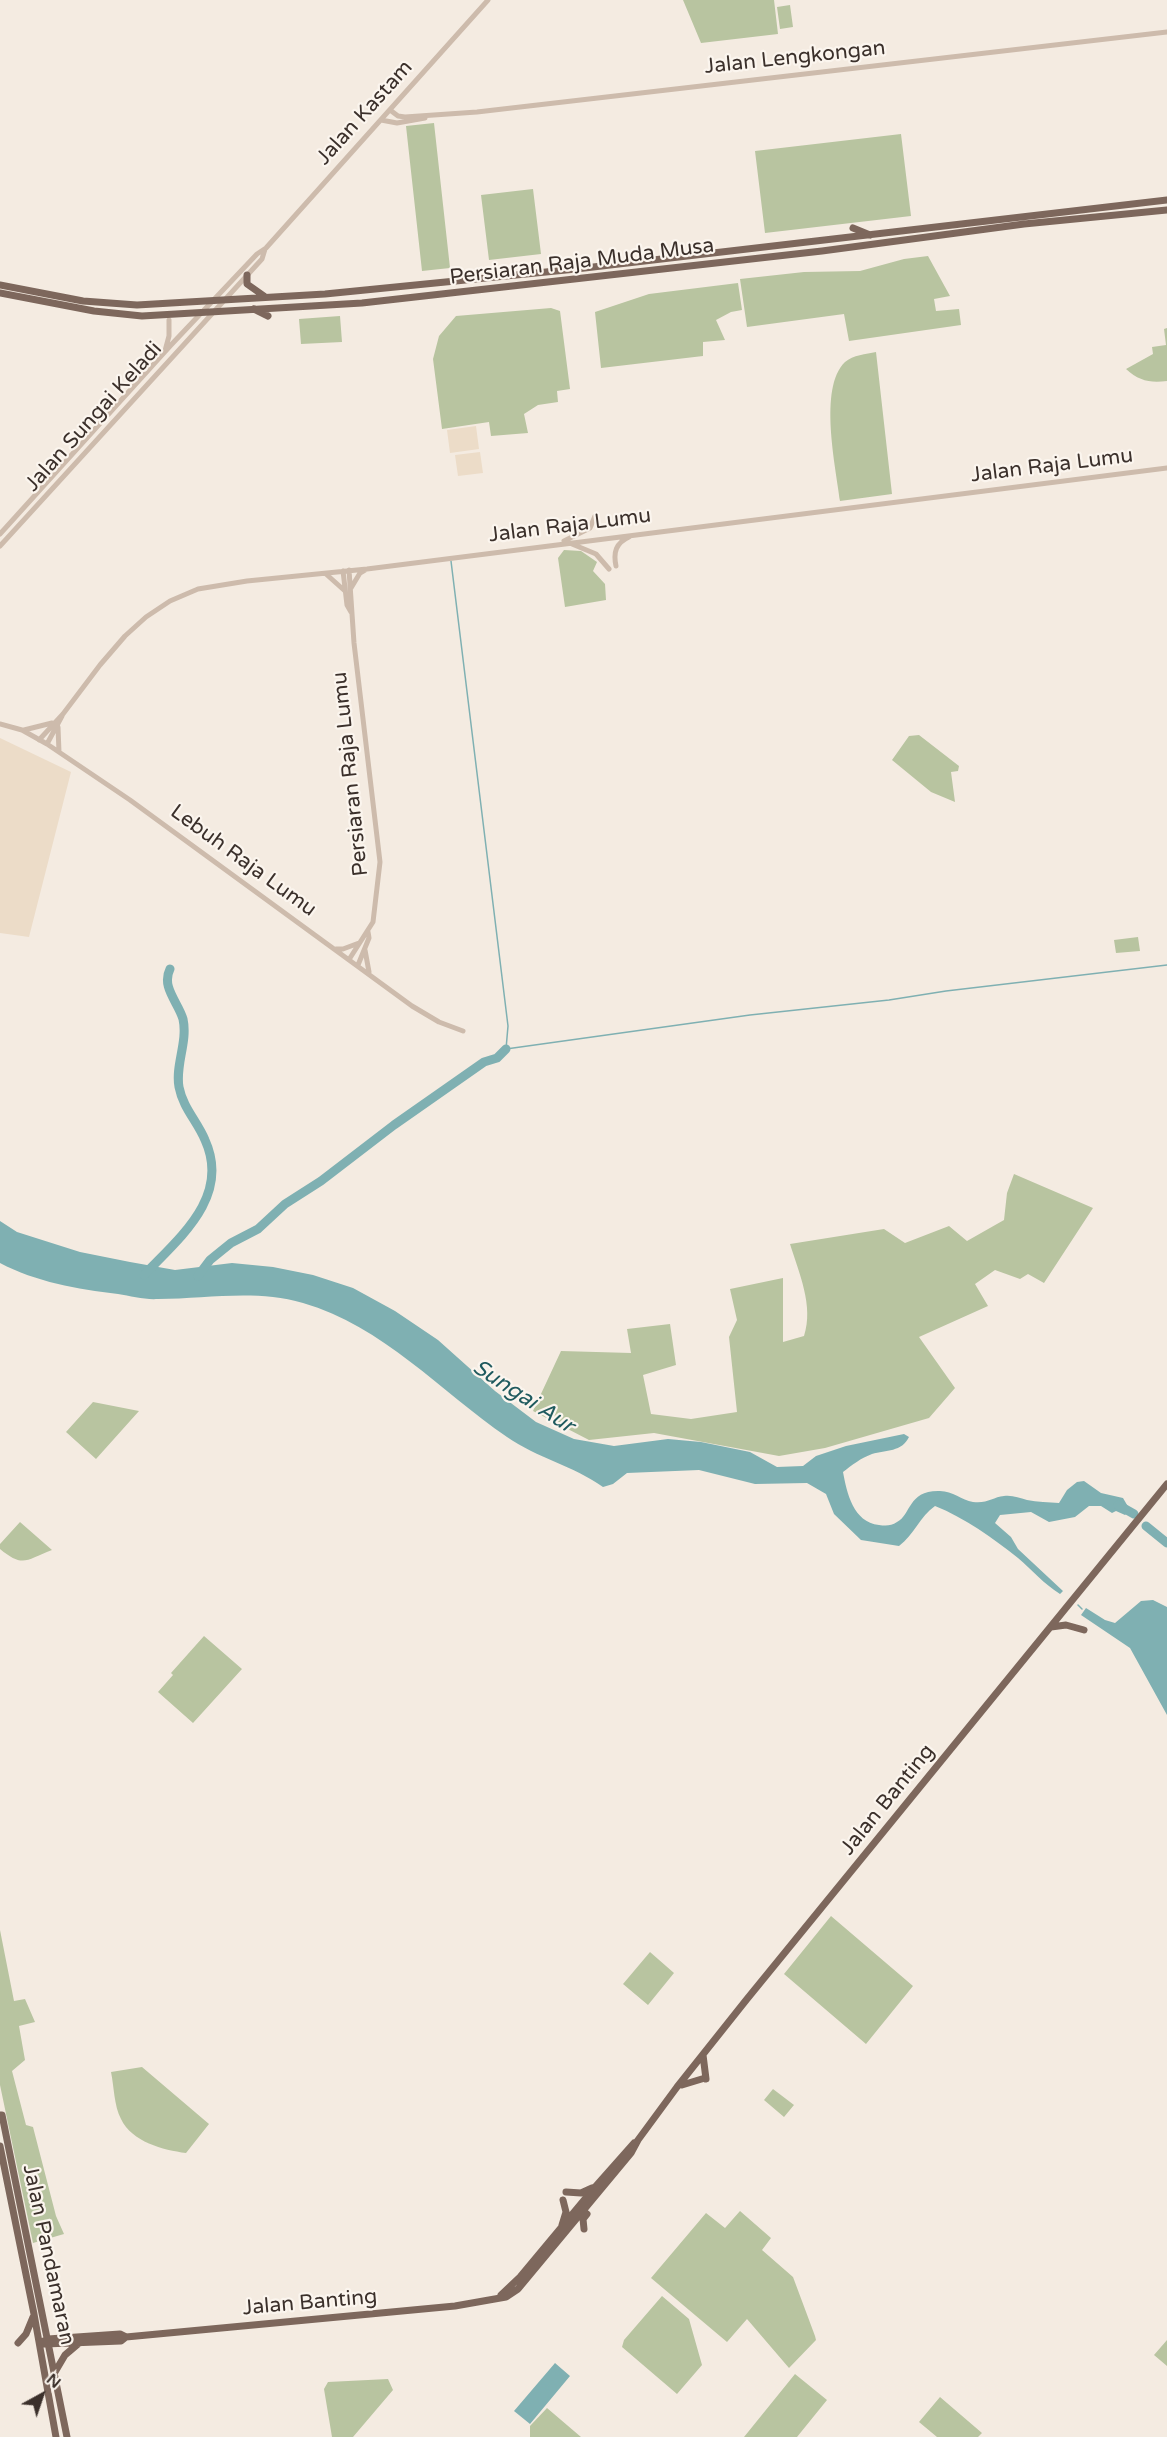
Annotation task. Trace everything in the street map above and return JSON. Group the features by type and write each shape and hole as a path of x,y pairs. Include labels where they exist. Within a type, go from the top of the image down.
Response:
{"main road":[{"name":"Persiaran Raja Muda Musa","path":"0,285 113,304 213,301 365,291 565,271 1167,200"},
{"name":"Persiaran Raja Muda Musa","path":"0,293 126,315 421,298 1024,224 1167,210"},
{"path":"853,228 871,235"},
{"path":"247,275 247,284 256,292 267,297"},
{"path":"252,308 268,316"},
{"name":"Jalan Banting","path":"496,2299 520,2277 631,2153 677,2087 1167,1484"},
{"path":"1051,1627 1066,1625 1084,1630"},
{"path":"677,2087 689,2081 706,2078 703,2055"},
{"name":"Jalan Pandamaran","path":"2,2119 67,2437"},
{"name":"Jalan Pandamaran","path":"0,2146 40,2343 56,2437"},
{"path":"566,2192 581,2193 598,2189 594,2204 583,2219 584,2229"},
{"name":"Jalan Banting","path":"40,2343 78,2344 121,2340 126,2337 455,2306 496,2299 513,2293 526,2281 598,2189"},
{"path":"560,2230 566,2212 563,2200"},
{"path":"18,2343 31,2325 34,2314"},
{"name":"Jalan Banting","path":"49,2343 120,2334 126,2337"},
{"path":"55,2373 65,2355 78,2344"}],"street":[{"name":"Jalan Kastam","path":"213,301 257,254 266,248 488,0"},
{"name":"Jalan Lengkongan","path":"390,110 398,116 426,117 1167,32"},
{"name":"Jalan Lengkongan","path":"381,120 397,123 421,120 426,117"},
{"name":"Jalan Kastam","path":"214,311 262,259 266,248"},
{"name":"Jalan Sungai Keladi","path":"0,534 213,301"},
{"name":"Jalan Sungai Keladi","path":"0,546 214,311"},
{"path":"165,352 170,332 169,320"},
{"name":"Jalan Raja Lumu","path":"55,724 100,665 126,636 170,601 198,589 259,579 367,569 1167,468"},
{"path":"560,543 590,528 595,516"},
{"path":"616,566 616,549 621,541 634,535"},
{"path":"560,543 576,544 592,552 609,569"},
{"path":"325,573 348,590 360,573 367,569"},
{"name":"Persiaran Raja Lumu","path":"346,571 347,605 351,612 380,862 374,916 365,948"},
{"name":"Lebuh Raja Lumu","path":"0,724 22,730 47,744 130,800 432,1019 464,1031"},
{"path":"22,730 55,724"},
{"path":"39,740 55,724"},
{"path":"47,744 55,724"},
{"path":"55,724 59,752"},
{"path":"350,958 368,932"},
{"path":"335,949 344,949 360,943"},
{"path":"358,965 365,948"},
{"path":"365,948 369,972"}],"green space":[{"path":"683,0 774,0 778,34 701,43"},
{"path":"790,5 793,27 780,29 777,7"},
{"path":"434,123 450,268 422,271 406,126"},
{"path":"901,134 911,216 765,233 755,151"},
{"path":"533,189 541,254 489,260 481,195"},
{"path":"928,256 950,296 934,299 936,311 959,309 961,325 849,341 844,314 747,327 740,279 804,272 860,271 904,259"},
{"path":"738,283 742,310 731,312 716,320 725,340 703,342 703,356 601,368 595,312 649,294"},
{"path":"551,308 560,311 570,389 557,391 558,402 538,405 524,414 528,433 491,436 489,422 442,429 433,359 439,336 456,316"},
{"path":"340,316 342,342 301,344 299,319"},
{"path":"1167,328 1167,381 1145,380 1126,369 1153,354 1152,347 1166,345 1164,329"},
{"path":"876,352 892,494 840,501 831,428 832,390 837,374 845,362 856,356"},
{"path":"564,550 581,551 597,562 593,571 605,584 606,600 565,607 558,558"},
{"path":"919,735 959,766 958,771 951,772 955,802 931,792 892,760 909,736"},
{"path":"1138,937 1140,951 1116,953 1114,940"},
{"path":"1014,1174 1093,1208 1044,1283 1028,1274 1020,1279 995,1270 975,1284 988,1306 919,1337 955,1388 929,1418 825,1448 779,1456 654,1433 589,1440 533,1411 561,1351 631,1353 627,1329 670,1324 676,1365 643,1375 651,1414 691,1419 737,1412 729,1337 737,1320 730,1289 783,1278 783,1342 804,1336 807,1325 806,1301 790,1244 884,1229 905,1243 949,1226 967,1241 1004,1220 1007,1193"},
{"path":"93,1402 139,1411 96,1459 66,1432"},
{"path":"20,1522 52,1550 30,1559 20,1560 14,1559 0,1549 0,1544"},
{"path":"204,1636 242,1669 193,1723 158,1692 173,1675 171,1673"},
{"path":"831,1916 913,1986 866,2044 784,1974"},
{"path":"0,1930 14,2001 25,1999 35,2022 19,2026 25,2060 12,2071 26,2125 33,2127 56,2216 64,2234 33,2243 0,2085"},
{"path":"650,1952 674,1973 648,2005 623,1984"},
{"path":"142,2067 209,2124 186,2153 158,2147 140,2139 126,2127 121,2119 111,2072"},
{"path":"773,2089 794,2105 784,2117 764,2100"},
{"path":"740,2211 771,2238 762,2250 793,2277 815,2336 816,2340 789,2368 747,2319 727,2342 651,2278 706,2213 725,2228"},
{"path":"662,2296 689,2319 702,2365 677,2394 622,2347 624,2340"},
{"path":"1167,2340 1167,2366 1154,2355"},
{"path":"795,2374 827,2400 797,2437 744,2437"},
{"path":"388,2379 393,2390 353,2437 332,2437 324,2389 328,2382"},
{"path":"940,2397 982,2433 978,2437 937,2437 919,2422"},
{"path":"547,2408 581,2437 530,2437 530,2426"}],"shaded area":[{"path":"476,426 479,449 450,453 447,430"},
{"path":"480,452 483,473 458,476 455,455"},
{"path":"0,738 71,772 29,937 0,933"}],"water":[{"path":"0,1221 17,1232 80,1252 130,1262 175,1270 232,1263 273,1267 313,1275 353,1288 395,1311 438,1340 495,1391 536,1422 574,1439 614,1446 668,1439 701,1442 750,1452 777,1467 803,1466 816,1456 846,1446 904,1434 909,1437 898,1448 872,1454 843,1472 853,1505 857,1512 870,1523 888,1525 897,1522 902,1519 916,1499 928,1492 948,1492 973,1502 1013,1496 1031,1501 1059,1503 1067,1490 1077,1482 1084,1481 1101,1493 1123,1498 1130,1510 1125,1515 1116,1511 1112,1513 1101,1506 1089,1506 1075,1517 1049,1522 1031,1512 1000,1515 995,1523 1011,1537 1018,1549 1063,1591 1060,1594 989,1536 968,1522 935,1506 899,1546 861,1540 834,1514 826,1494 807,1483 755,1484 699,1470 627,1473 613,1484 603,1487 507,1437 385,1343 332,1313 303,1303 267,1296 148,1299 42,1280 0,1263"},
{"path":"1153,1600 1167,1607 1167,1715 1130,1648 1081,1615 1086,1608 1105,1620 1115,1623 1141,1601"},
{"path":"555,2363 570,2376 530,2424 514,2411"}],"waterway":[{"path":"451,561 508,1026 506,1049 750,1015 1167,965"},
{"path":"144,1275 186,1231 206,1198 211,1180 211,1161 205,1140 179,1087 184,1028 181,1013 169,988 170,969"},
{"path":"198,1276 210,1260 231,1243 258,1229 285,1204 321,1181 394,1125 484,1062 497,1058 506,1049"},
{"name":"Sungai Aur","path":"1118,1505 1134,1514"},
{"name":"Sungai Aur","path":"1146,1526 1167,1543"},
{"path":"1078,1605 1082,1609"}]}
